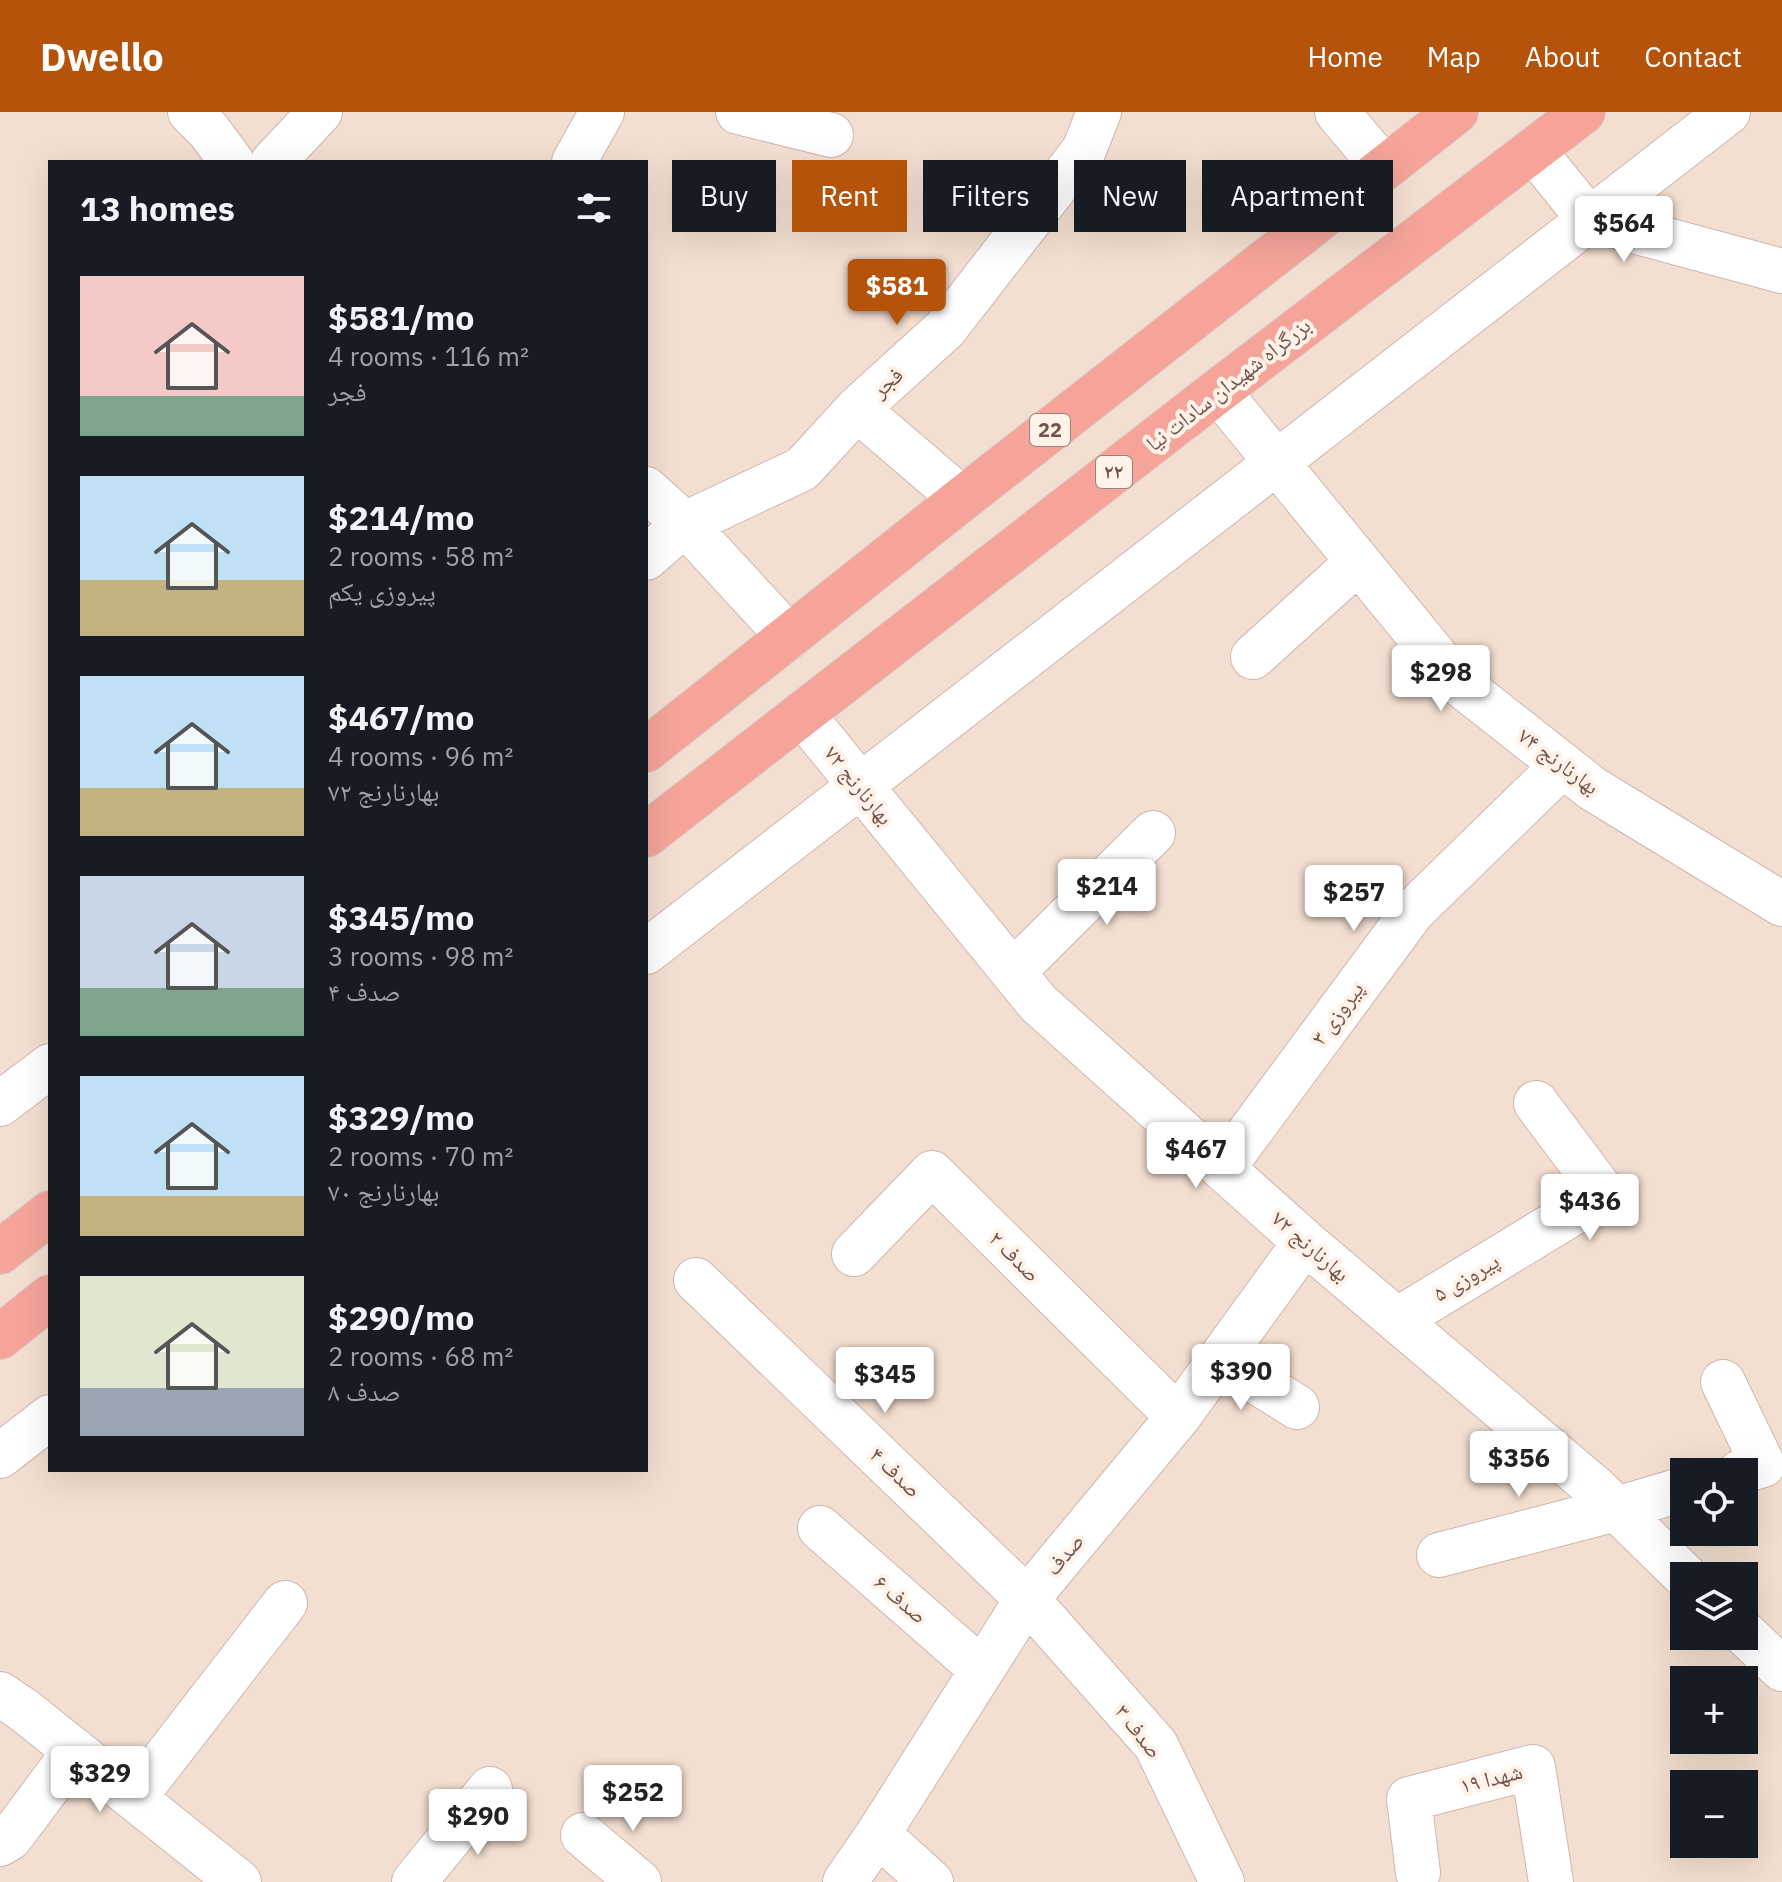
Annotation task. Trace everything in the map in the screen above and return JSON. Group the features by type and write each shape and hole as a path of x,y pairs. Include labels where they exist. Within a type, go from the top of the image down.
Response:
{"highway":[{"name":"22","path":"1393,161 1456,112"},
{"name":"بزرگراه شهیدان سادات نیا","path":"648,833 1583,112"},
{"name":"22","path":"648,748 1302,232"},
{"path":"0,1252 48,1215"},
{"path":"0,1337 48,1299"}],"street":[{"path":"190,112 231,160"},
{"path":"275,160 320,112"},
{"path":"575,160 602,112"},
{"path":"738,112 831,135"},
{"name":"فجر","path":"648,556 685,524 802,469 857,409 945,329 1084,150 1099,112"},
{"path":"1337,112 1377,160"},
{"path":"648,950 1728,112"},
{"path":"1534,151 1589,219 1782,271"},
{"name":"بهارنارنج ۷۴","path":"1218,391 1456,681 1593,789 1782,904"},
{"path":"857,409 962,499"},
{"path":"648,491 685,524 789,637"},
{"path":"1253,657 1358,562"},
{"name":"بهارنارنج ۷۲","path":"802,714 1038,1003 1305,1242 1595,1488 1671,1562"},
{"name":"پیروزی ۳","path":"1223,1168 1413,911 1563,765"},
{"path":"1013,972 1153,833"},
{"path":"0,1104 48,1068"},
{"name":"پیروزی ۵","path":"1397,1320 1604,1194 1536,1103"},
{"name":"صدف ۲","path":"854,1254 932,1173 1178,1417"},
{"name":"صدف","path":"845,1882 1027,1599 1178,1417 1305,1242"},
{"name":"صدف ۴","path":"696,1280 1027,1599"},
{"path":"1220,1359 1297,1407"},
{"path":"1723,1382 1763,1465 1758,1467"},
{"path":"0,1456 48,1419"},
{"path":"1439,1555 1670,1493"},
{"name":"صدف ۶","path":"820,1528 982,1670"},
{"name":"صدف ۳","path":"1027,1599 1156,1745 1222,1882"},
{"path":"134,1798 285,1603"},
{"path":"1758,1646 1782,1669"},
{"path":"0,1694 239,1882"},
{"path":"0,1844 10,1838 75,1751"},
{"name":"شهدا ۱۹","path":"1418,1873 1409,1799 1533,1767 1551,1882"},
{"path":"414,1882 490,1789"},
{"path":"878,1834 931,1882"},
{"path":"583,1835 639,1882"}],"shaded area":[{"path":"0,112 1782,112 1782,1882 0,1882"}]}
